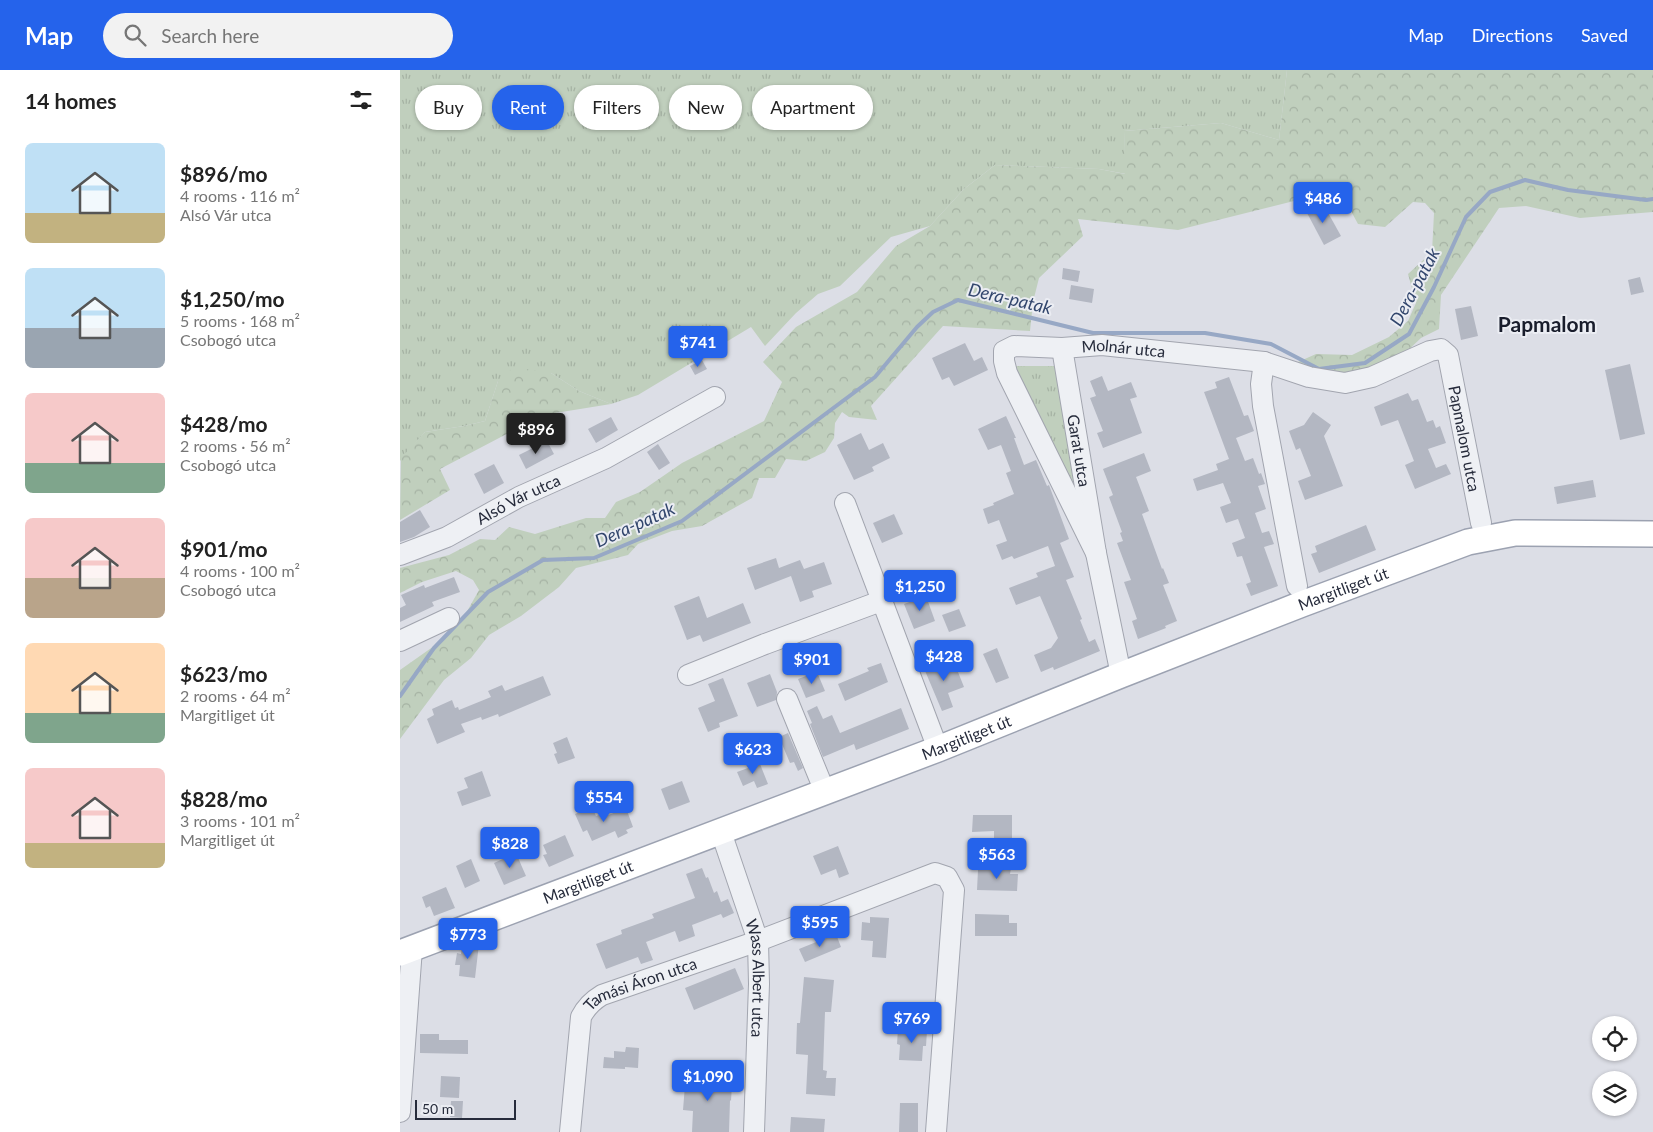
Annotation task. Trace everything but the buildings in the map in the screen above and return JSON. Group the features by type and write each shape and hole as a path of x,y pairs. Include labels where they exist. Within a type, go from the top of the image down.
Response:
{"main road":[{"name":"Margitliget út","path":"406,951 938,749 1121,675 1468,542 1515,533 1653,534"}],"street":[{"name":"Molnár utca","path":"1007,373 1004,351 1014,346 1062,348 1102,345 1264,362 1309,377 1345,383 1372,377 1430,351 1441,349 1448,355"},
{"name":"Garat utca","path":"1062,348 1096,554 1121,675"},
{"name":"Papmalom utca","path":"1448,355 1481,524"},
{"path":"1264,362 1261,384 1263,406 1297,586"},
{"name":"Garat utca","path":"1007,373 1096,554"},
{"name":"Alsó Vár utca","path":"400,555 448,537 519,497 606,458 715,397"},
{"path":"844,503 938,749"},
{"path":"688,675 881,601"},
{"path":"400,640 449,618"},
{"path":"786,699 825,792"},
{"name":"Wass Albert utca","path":"721,832 758,940 759,984 754,1132"},
{"name":"Tamási Áron utca","path":"570,1132 581,1017 589,1005 602,995 758,940 935,873 947,877 954,890 936,1132"},
{"path":"400,1112 406,951"}],"green space":[{"path":"400,70 1287,70 1279,140 1221,123 1124,131 1126,174 1099,169 995,165 964,189 930,226 891,237 840,286 818,294 796,313 765,346 751,327 638,395 611,404 579,391 551,373 498,381 485,421 425,432 400,461"},
{"path":"1287,70 1653,70 1653,212 1580,218 1526,206 1499,208 1441,295 1439,329 1421,338 1403,355 1376,367 1341,378 1315,372 1298,362 1316,354 1352,355 1389,337 1408,321 1416,303 1408,274 1432,252 1434,213 1425,203 1413,202 1385,227 1358,224 1346,202 1322,194 1178,230 1078,219 1083,236 1039,278 1033,302 1030,331 943,326 871,406 877,420 849,417 842,412 835,423 834,438 825,452 806,461 786,459 775,478 759,478 752,498 702,526 672,531 638,544 628,555 576,568 559,587 521,616 489,635 471,658 444,680 400,739 400,670 444,639 460,624 479,590 473,580 456,571 422,582 400,593 400,568 449,555 480,539 495,540 509,527 535,534 586,518 605,518 616,502 640,492 682,463 764,421 782,382 763,362 796,327 857,292 896,246 930,226 964,189 995,165 1099,169 1125,174 1124,131 1221,123 1279,140"},
{"path":"1015,366 1056,366 1085,517"},
{"path":"514,367 551,373 579,391 611,404 543,415 440,469 450,490 400,520 401,458 425,432 485,421 498,381"}],"waterway":[{"name":"Dera-patak","path":"400,696 434,648 488,592 543,560 594,558 682,521 875,377 917,327 933,312 958,300 1093,333 1205,333 1271,344 1319,369 1365,363 1409,334 1434,287 1466,217 1490,192 1525,180 1568,190 1646,200 1653,199"}],"district":[{"name":"Papmalom","path":"1547,325"}]}
